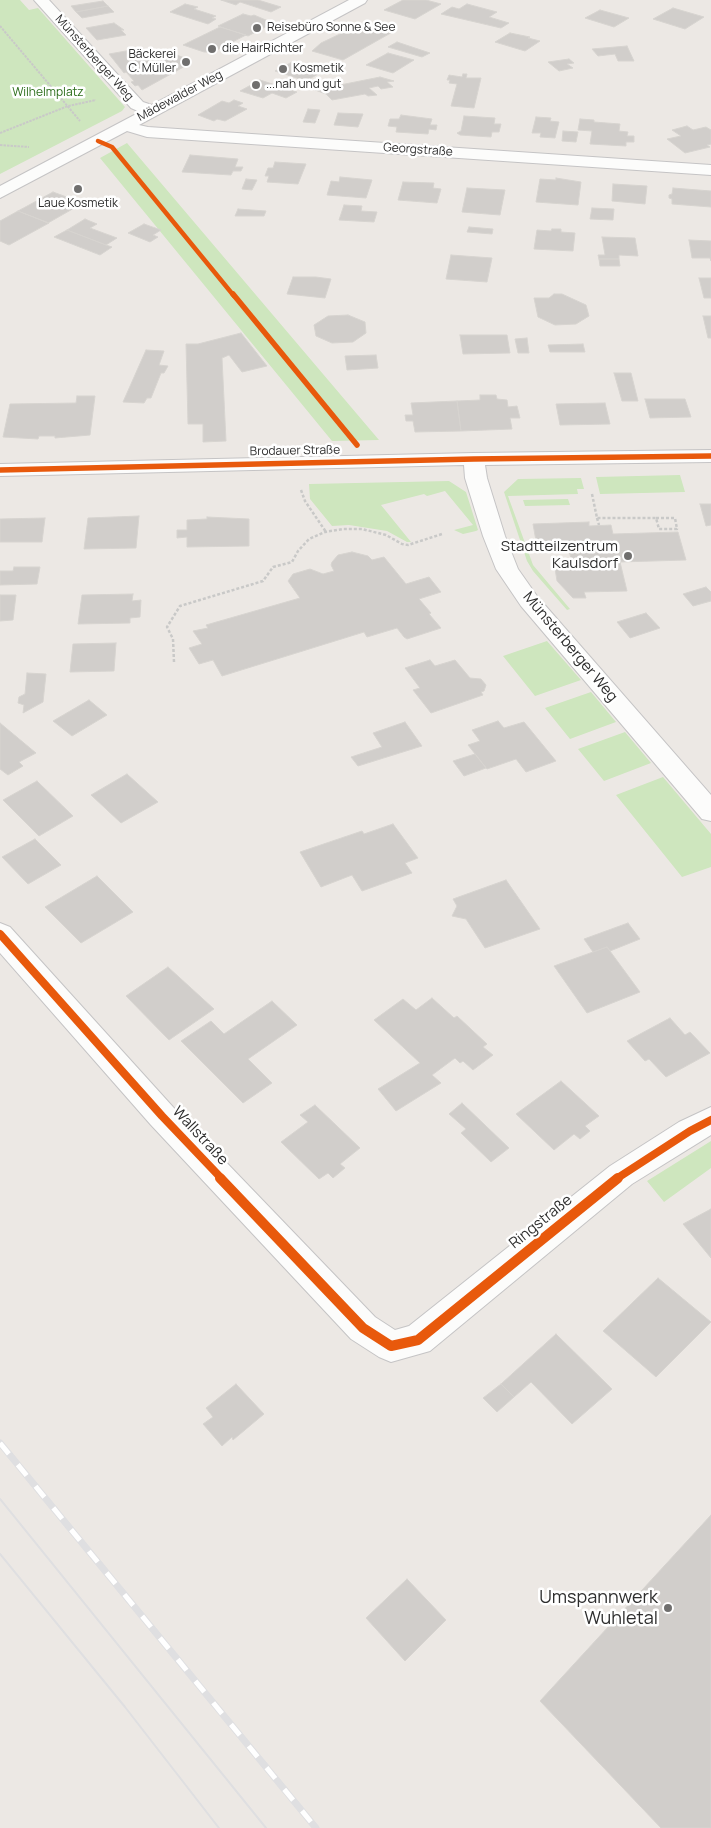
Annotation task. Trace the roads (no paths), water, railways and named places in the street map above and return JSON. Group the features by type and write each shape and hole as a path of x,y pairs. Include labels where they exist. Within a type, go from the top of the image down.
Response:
{"street":[{"name":"Münsterberger Weg","path":"41,0 138,105 152,111"},
{"name":"Mädewalder Weg","path":"0,193 360,0"},
{"name":"Georgstraße","path":"125,126 141,131 711,170"},
{"name":"Brodauer Straße","path":"0,470 474,458 711,456"},
{"name":"Münsterberger Weg","path":"474,458 479,486 494,536 507,569 529,601 711,812"},
{"name":"Wallstraße","path":"0,934 162,1116 363,1328 391,1346"},
{"name":"Ringstraße","path":"391,1346 418,1340 621,1175 690,1131 711,1120"}],"tram line":[{"path":"0,1499 266,1828"},
{"path":"0,1554 125,1707 219,1828"}],"railway":[{"path":"0,1443 316,1828"}],"place":[{"name":"Reisebüro Sonne & See","path":"257,28"},
{"name":"die HairRichter","path":"212,49"},
{"name":"Bäckerei C. Müller","path":"186,62"},
{"name":"Kosmetik","path":"283,69"},
{"name":"...nah und gut","path":"256,85"},
{"name":"Laue Kosmetik","path":"78,189"},
{"name":"Stadtteilzentrum Kaulsdorf","path":"628,556"},
{"name":"Umspannwerk Wuhletal","path":"668,1608"}],"park label":[{"name":"Wilhelmplatz","path":"48,93"}]}
